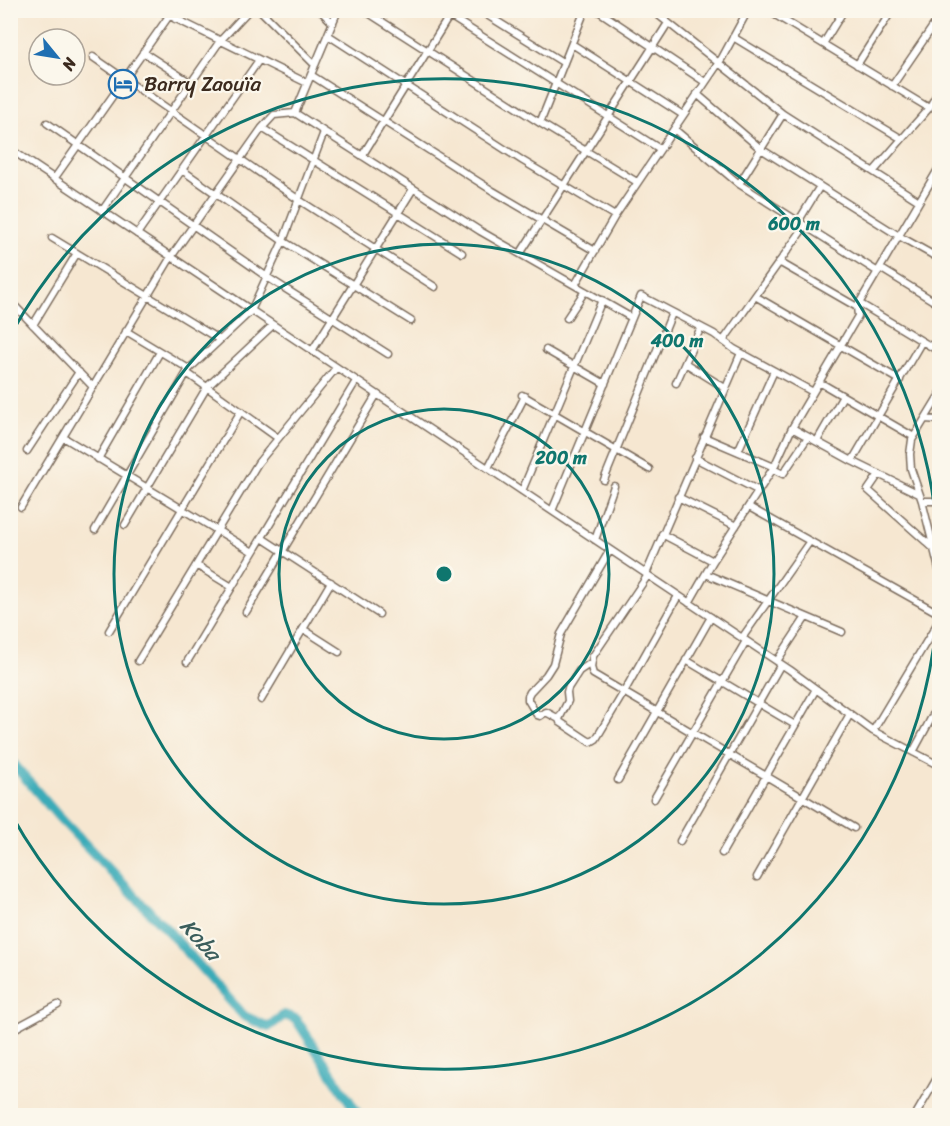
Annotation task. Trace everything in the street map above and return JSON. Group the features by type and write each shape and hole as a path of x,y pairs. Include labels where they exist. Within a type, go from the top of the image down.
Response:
{"street":[{"path":"158,10 307,83"},
{"path":"54,179 143,52 172,17 183,10"},
{"path":"102,211 220,41 249,10"},
{"path":"260,10 315,65"},
{"path":"320,10 333,23"},
{"path":"295,113 338,10"},
{"path":"364,10 637,182"},
{"path":"440,10 451,13 660,149"},
{"path":"479,10 564,63"},
{"path":"540,123 585,10"},
{"path":"597,10 705,82"},
{"path":"574,285 637,182 718,63 748,10"},
{"path":"767,10 929,108"},
{"path":"823,44 844,10"},
{"path":"858,65 892,10"},
{"path":"892,86 939,18 925,10"},
{"path":"653,11 783,114 920,201"},
{"path":"362,156 451,13"},
{"path":"520,254 668,23"},
{"path":"328,35 523,161 615,216"},
{"path":"733,37 902,139"},
{"path":"572,44 683,115"},
{"path":"143,52 191,83"},
{"path":"93,57 299,200 435,287"},
{"path":"137,234 259,60"},
{"path":"311,75 493,191 595,250"},
{"path":"874,171 929,108 937,102 939,89"},
{"path":"697,94 761,149 899,236 939,257"},
{"path":"21,507 171,257 261,128 274,115 295,113 480,231 632,318"},
{"path":"739,184 783,114"},
{"path":"47,123 267,277 388,354"},
{"path":"261,128 462,253"},
{"path":"674,129 739,184 939,305"},
{"path":"95,530 188,371 251,310 283,241 324,132"},
{"path":"10,149 711,617 873,731 939,766"},
{"path":"689,603 713,561 774,468 792,428 858,316 858,305 939,166"},
{"path":"182,170 283,241 411,321"},
{"path":"723,341 779,262 802,224 820,186"},
{"path":"312,351 413,189"},
{"path":"52,238 220,340"},
{"path":"33,325 77,253"},
{"path":"779,262 939,352"},
{"path":"567,318 585,291"},
{"path":"552,511 641,296 701,327 741,353 813,392"},
{"path":"755,296 900,380"},
{"path":"522,491 602,300"},
{"path":"14,305 93,387"},
{"path":"604,480 672,313"},
{"path":"125,525 207,387 273,325"},
{"path":"676,383 701,327"},
{"path":"126,331 188,371 278,438"},
{"path":"852,461 922,341"},
{"path":"546,351 605,384"},
{"path":"98,459 160,352"},
{"path":"741,353 662,534 647,575 593,656 591,663 593,674 854,828"},
{"path":"686,363 725,388"},
{"path":"138,661 258,463 336,368"},
{"path":"738,451 774,370"},
{"path":"27,451 79,372"},
{"path":"187,662 356,381"},
{"path":"819,382 914,437"},
{"path":"246,612 377,394"},
{"path":"939,394 912,440 910,454 911,469 921,497 939,573"},
{"path":"488,468 524,395 649,469"},
{"path":"817,441 843,396"},
{"path":"110,631 241,411"},
{"path":"925,419 939,420"},
{"path":"792,428 921,497 939,501"},
{"path":"704,436 783,474 808,437"},
{"path":"63,437 253,552"},
{"path":"695,458 759,491"},
{"path":"879,474 868,490 933,548"},
{"path":"595,540 614,486"},
{"path":"678,497 736,526"},
{"path":"749,507 939,614"},
{"path":"662,534 713,561"},
{"path":"931,537 939,539"},
{"path":"262,538 379,614"},
{"path":"654,799 744,640 810,541"},
{"path":"610,550 561,634 553,664 528,696 537,715 540,716 546,712 587,740 594,741 678,596"},
{"path":"196,565 232,587"},
{"path":"706,574 842,632"},
{"path":"261,700 331,582"},
{"path":"618,780 711,617"},
{"path":"680,841 806,617"},
{"path":"873,731 939,619"},
{"path":"303,629 339,652"},
{"path":"686,660 795,725"},
{"path":"559,719 568,701 568,688 579,671 591,663"},
{"path":"722,853 816,689"},
{"path":"913,752 939,702"},
{"path":"757,877 850,714"},
{"path":"10,1031 58,1005"},
{"path":"915,1116 939,1073"}],"waterway":[{"name":"Koba","path":"10,760 58,816 171,934 244,1016 268,1027 284,1015 296,1019 359,1116"}],"place":[{"name":"Barry Zaouïa","path":"123,84"}]}
